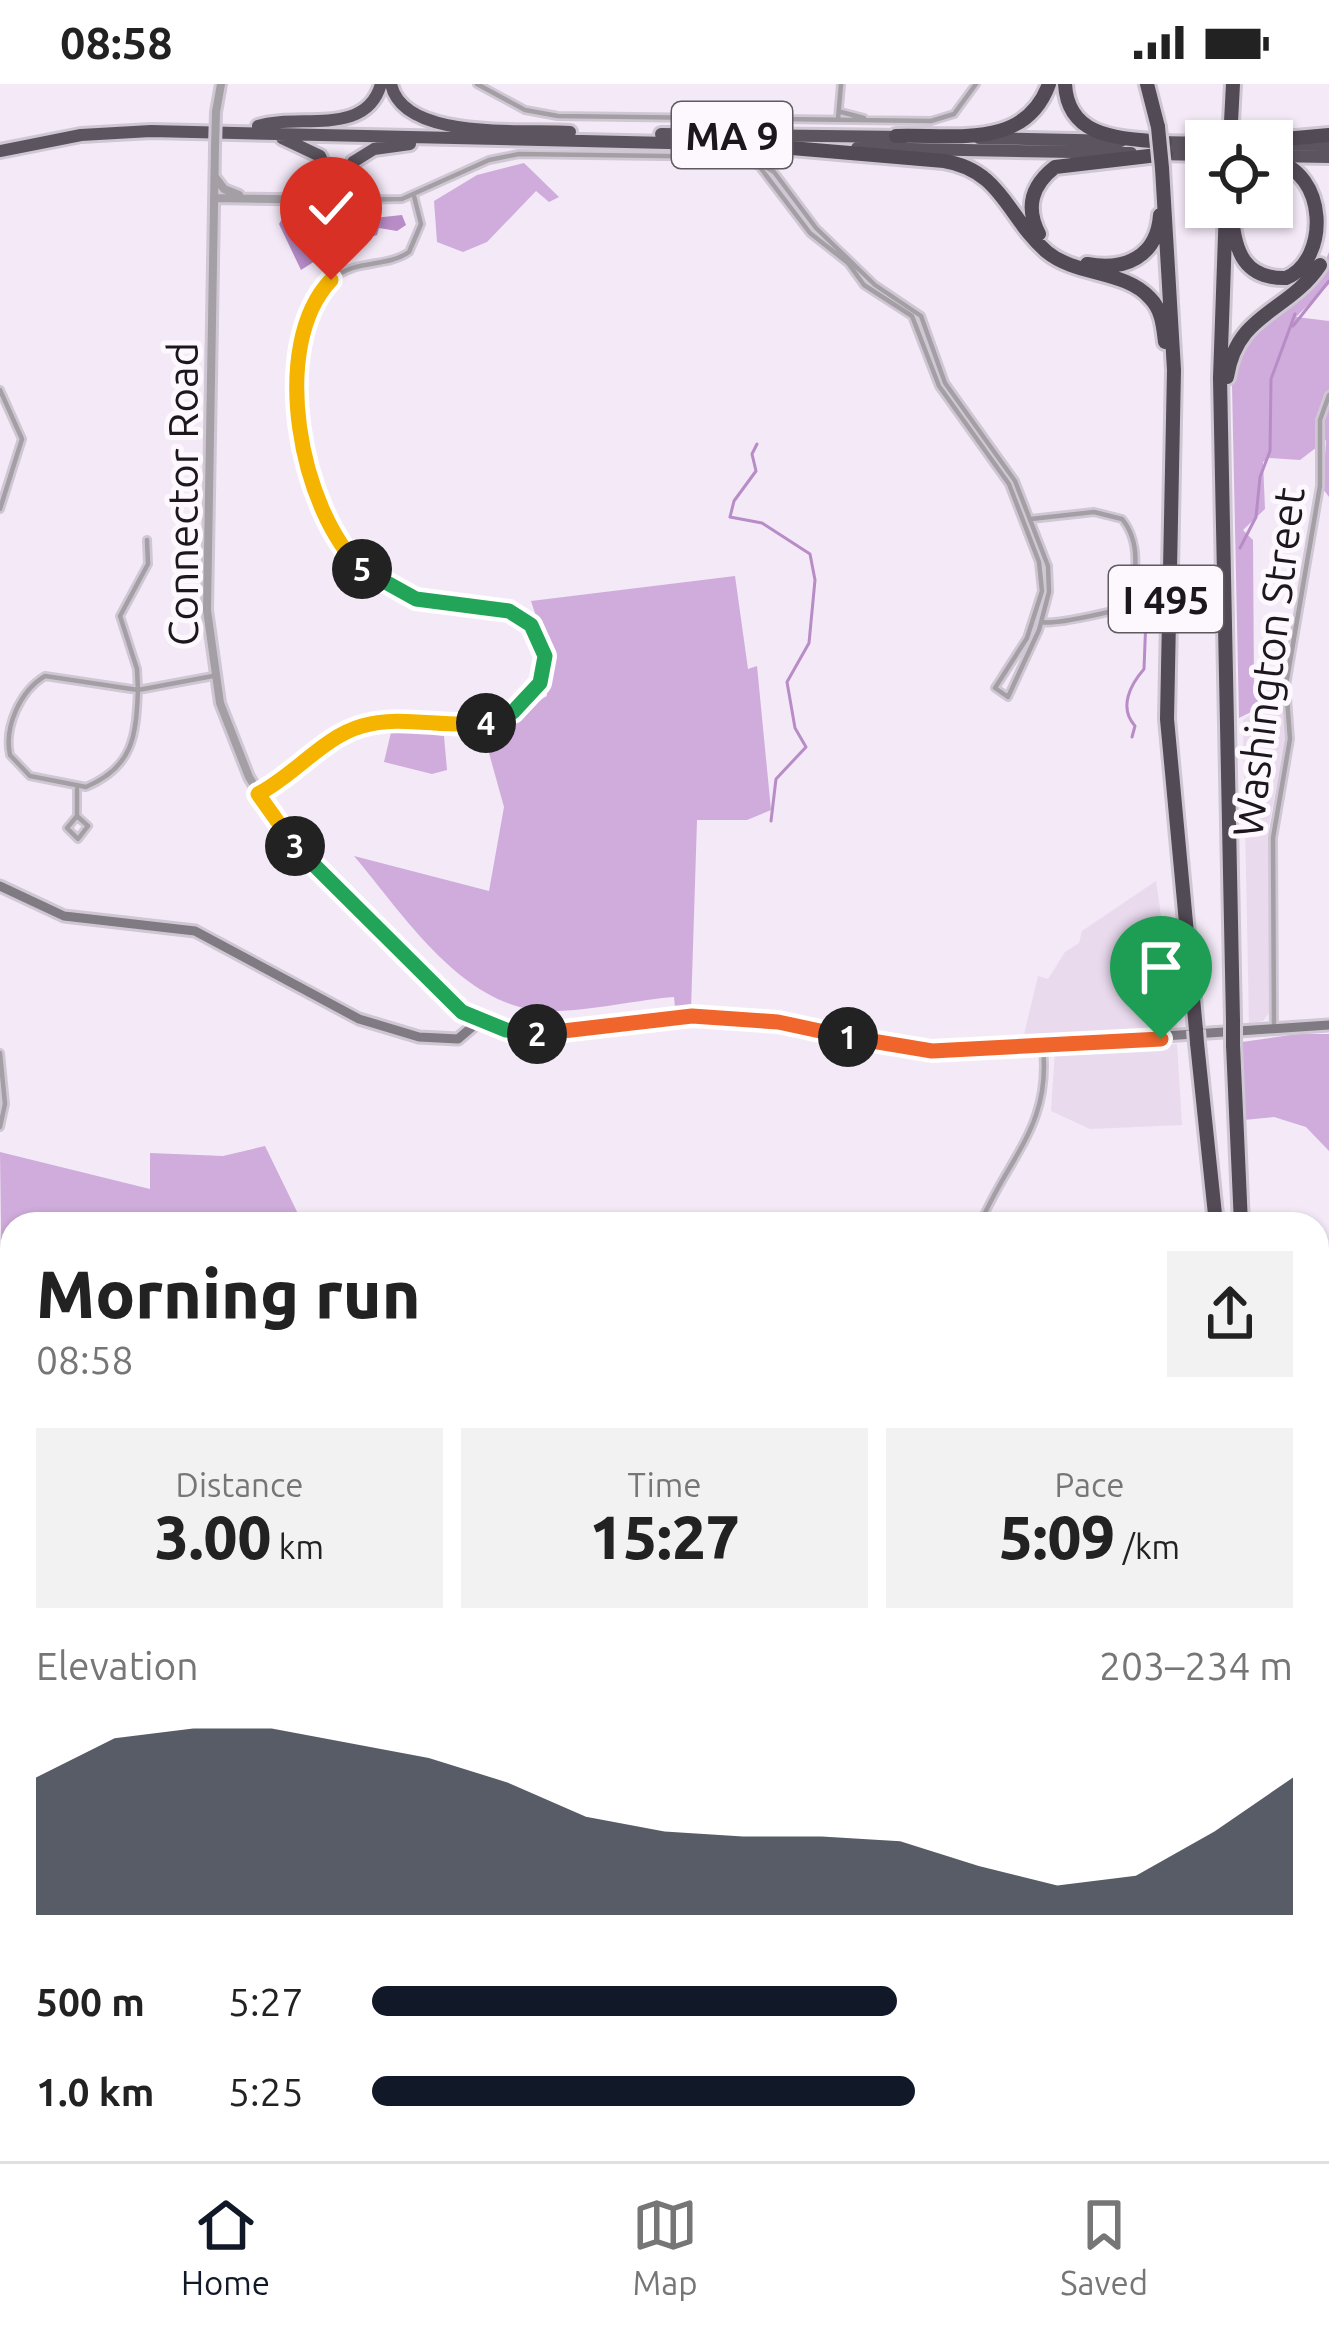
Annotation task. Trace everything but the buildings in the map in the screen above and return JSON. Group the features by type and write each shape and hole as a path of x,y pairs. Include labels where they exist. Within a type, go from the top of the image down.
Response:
{"highway":[{"path":"395,84 398,103 414,117 436,124 589,133"},
{"path":"896,136 1019,126 1036,112 1049,84"},
{"path":"1065,84 1070,110 1087,128 1165,155"},
{"name":"I 495","path":"1151,84 1165,155 1174,418 1166,696 1215,1212"},
{"path":"1231,120 1235,84"},
{"path":"252,129 348,118 378,89"},
{"path":"252,129 306,146 332,174 340,200"},
{"name":"MA 9","path":"0,148 126,131 252,129 896,136 1165,155 1185,149"},
{"name":"MA 9","path":"252,129 740,151 1185,155"},
{"path":"1293,138 1329,135"},
{"path":"340,200 350,166 365,152 384,146 514,139"},
{"path":"1293,145 1329,146"},
{"path":"740,151 950,162 982,174 1050,254 1135,287 1153,300 1162,320 1174,418"},
{"path":"1165,155 1158,233 1136,260 1112,266 1079,262 1052,247 1036,229 1033,194 1055,167 1072,160 1165,155"},
{"path":"1293,158 1329,157"},
{"path":"350,166 352,184 374,200"},
{"path":"1233,228 1237,251 1251,270 1280,279 1310,265 1324,235 1321,200 1304,174 1293,168"},
{"path":"312,200 332,174"},
{"name":"I 495","path":"1228,228 1221,454 1240,1212"},
{"path":"1221,454 1227,380 1238,339 1309,280 1329,243"},
{"path":"1329,1891 1329,1901"}],"main road":[{"path":"0,886 64,916 195,931 385,1028 452,1040 478,1021 545,1034 648,1018 731,1016 923,1051 1329,1025"}],"street":[{"name":"Connector Road","path":"221,84 214,177 207,572 213,676 228,730 258,794 326,880 453,1004 478,1021"},
{"path":"477,84 525,110 558,116 836,121 947,118 970,98 976,84"},
{"path":"836,121 841,112 841,84"},
{"path":"841,112 868,119"},
{"path":"214,198 414,196 489,160 519,154 740,151 766,169 815,228 875,285 921,316 945,383 1005,462 1049,574 1038,621 1010,694 1003,697 994,688 1009,673 1038,621 1042,574 1023,514 999,466 939,386 918,324 871,291 848,263 816,238 766,169"},
{"path":"214,177 231,194 258,198"},
{"path":"258,794 362,726 386,721 468,725 503,718 530,698 543,675 541,639 524,619 498,609 416,599 372,578 339,540 311,480 298,394 299,350 308,317 323,288 339,273 409,252 421,224 414,196"},
{"path":"0,390 22,439 0,509"},
{"name":"Washington Street","path":"1274,1029 1278,1010 1274,825 1290,739 1286,685 1320,486 1321,413 1329,394"},
{"path":"1031,519 1102,512 1122,519 1132,538 1132,585 1118,610 1077,614 1059,625 1038,621"},
{"path":"147,540 148,564 120,616 137,669 138,690 130,755 94,784 77,789 30,776 10,755 9,730 27,692 53,675 138,690 213,676"},
{"path":"77,789 77,816"},
{"path":"1278,1010 1298,1027"},
{"path":"986,1212 1008,1165 1040,1116 1046,1093 1043,1046"},
{"path":"0,1053 5,1104 0,1127"}],"shaded area":[{"path":"524,163 559,197 549,202 536,191 487,242 463,252 437,242 434,201 477,175"},
{"path":"286,212 336,222 402,215 406,225 397,231 379,228 377,235 337,247 301,270 279,224"},
{"path":"1329,252 1329,284 1296,317 1329,321 1329,497 1323,489 1326,440 1300,460 1269,458 1263,462 1265,509 1243,530 1253,540 1254,691 1267,698 1265,705 1239,718 1232,385 1250,341 1305,290"},
{"path":"735,576 748,669 757,666 771,810 747,820 697,820 691,1009 675,1007 674,997 585,1009 535,1010 480,989 433,950 354,856 489,891 504,807 484,735 547,696 547,650 531,601"},
{"path":"1280,693 1286,737 1269,826 1270,1012 1263,1021 1249,1023 1243,720"},
{"path":"392,728 444,736 447,770 432,774 384,762"},
{"path":"1156,881 1178,1033 1023,1039 1038,976 1048,979 1065,952 1079,943 1082,931"},
{"path":"1329,1034 1329,1151 1306,1127 1274,1117 1244,1120 1242,1042"},
{"path":"1177,1044 1182,1125 1090,1129 1051,1111 1055,1051"},
{"path":"265,1146 297,1212 1,1212 0,1152 150,1189 150,1153 223,1156"}],"waterway":[{"path":"1293,326 1329,281"},
{"path":"1240,548 1256,517 1260,477 1270,451 1271,379 1295,314"},
{"path":"757,444 752,454 756,471 734,501 730,517 762,523 810,554 815,580 809,643 787,682 795,728 806,747 776,779 771,821"},
{"path":"1179,615 1189,607 1205,569"},
{"path":"1132,737 1135,726 1127,704 1144,669 1146,617"}],"route":[{"path":"331,280 308,317 298,374 305,453 330,526 356,563 393,591 442,604 509,611 524,619 541,639 544,664 530,698 503,718 468,725 386,721 362,726 331,741 294,775 258,794 299,851 453,1004 488,1025 535,1034 648,1018 731,1016 932,1051 1161,1039"}]}
